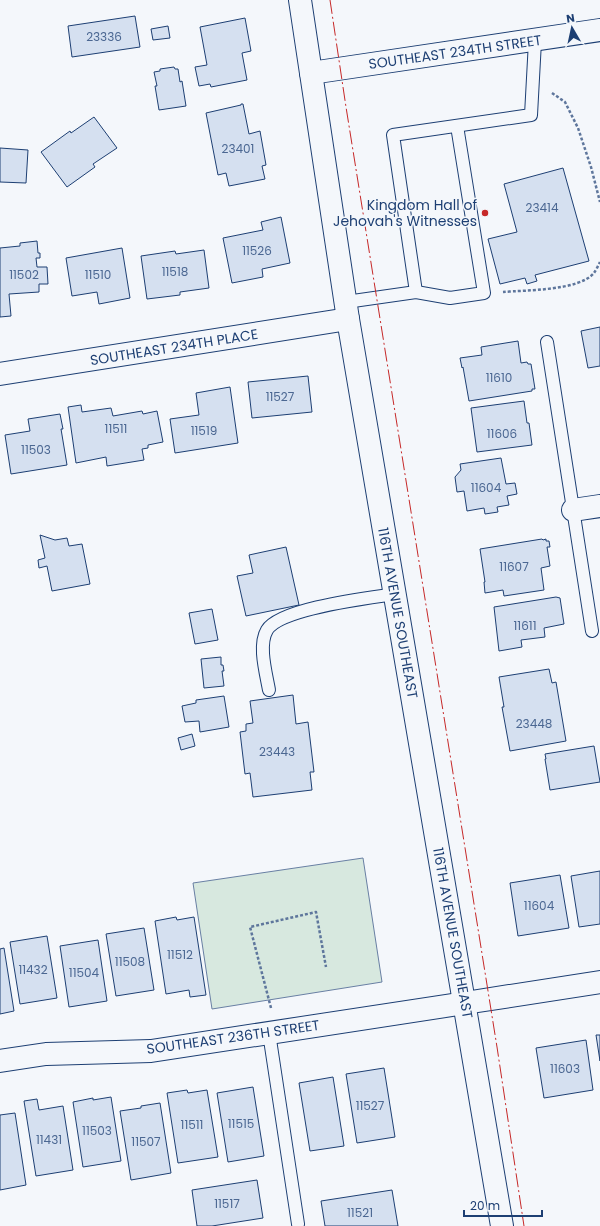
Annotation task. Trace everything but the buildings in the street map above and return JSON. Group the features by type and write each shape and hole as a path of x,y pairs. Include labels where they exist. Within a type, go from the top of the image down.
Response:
{"street":[{"name":"116TH AVENUE SOUTHEAST","path":"300,0 347,311 502,1226"},
{"name":"SOUTHEAST 234TH STREET","path":"311,74 600,30"},
{"name":"SOUTHEAST 234TH PLACE","path":"0,374 347,311"},
{"path":"573,510 600,506"},
{"name":"SOUTHEAST 236TH STREET","path":"0,1061 46,1054 151,1051 600,982"}],"lane":[{"path":"416,292 392,135 531,115 535,41"},
{"path":"347,311 416,292 450,298 484,293 457,126"},
{"path":"547,342 592,631"},
{"path":"269,690 262,645 267,630 276,620 306,610 395,594"},
{"path":"273,1032 298,1224"}],"path":[{"path":"533,82 565,102 580,135 591,167 600,202"},
{"path":"484,293 564,287 582,281 594,274 600,262"},
{"path":"273,1032 250,927 316,912 326,967"}],"shaded area":[{"path":"363,858 382,982 212,1009 193,883"}],"power":[{"path":"330,0 497,1047 524,1226"}],"place":[{"name":"Kingdom Hall of Jehovah's Witnesses","path":"485,213"}]}
